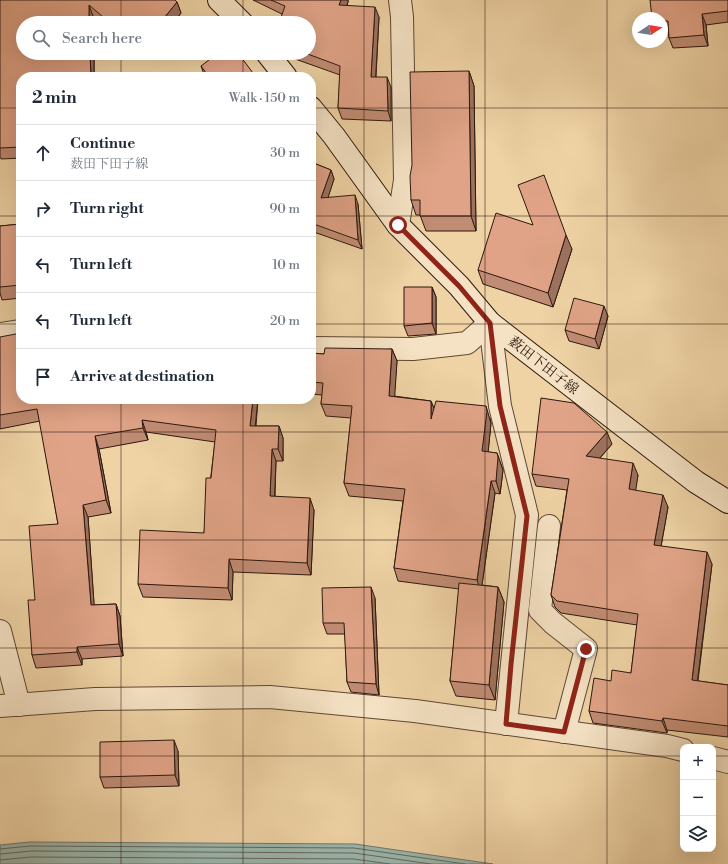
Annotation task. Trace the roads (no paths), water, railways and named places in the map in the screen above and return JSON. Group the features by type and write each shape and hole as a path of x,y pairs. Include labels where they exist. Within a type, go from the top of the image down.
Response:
{"street":[{"path":"219,0 235,16"},
{"path":"398,225 405,180 402,17 400,0"},
{"path":"273,60 282,72"},
{"name":"薮田下田子線","path":"316,114 334,136 398,225 459,286 490,323 696,482 728,502"},
{"path":"316,348 413,349 467,343 490,323"},
{"path":"490,323 500,406 527,516 506,724"},
{"path":"0,334 16,331"},
{"path":"549,526 540,610 553,623 586,649 564,732"},
{"path":"0,631 9,706 95,699 270,697 415,711 667,746 680,749"},
{"path":"716,759 728,762"}],"water":[{"path":"30,842 355,844 493,864 0,864 0,845"}]}
